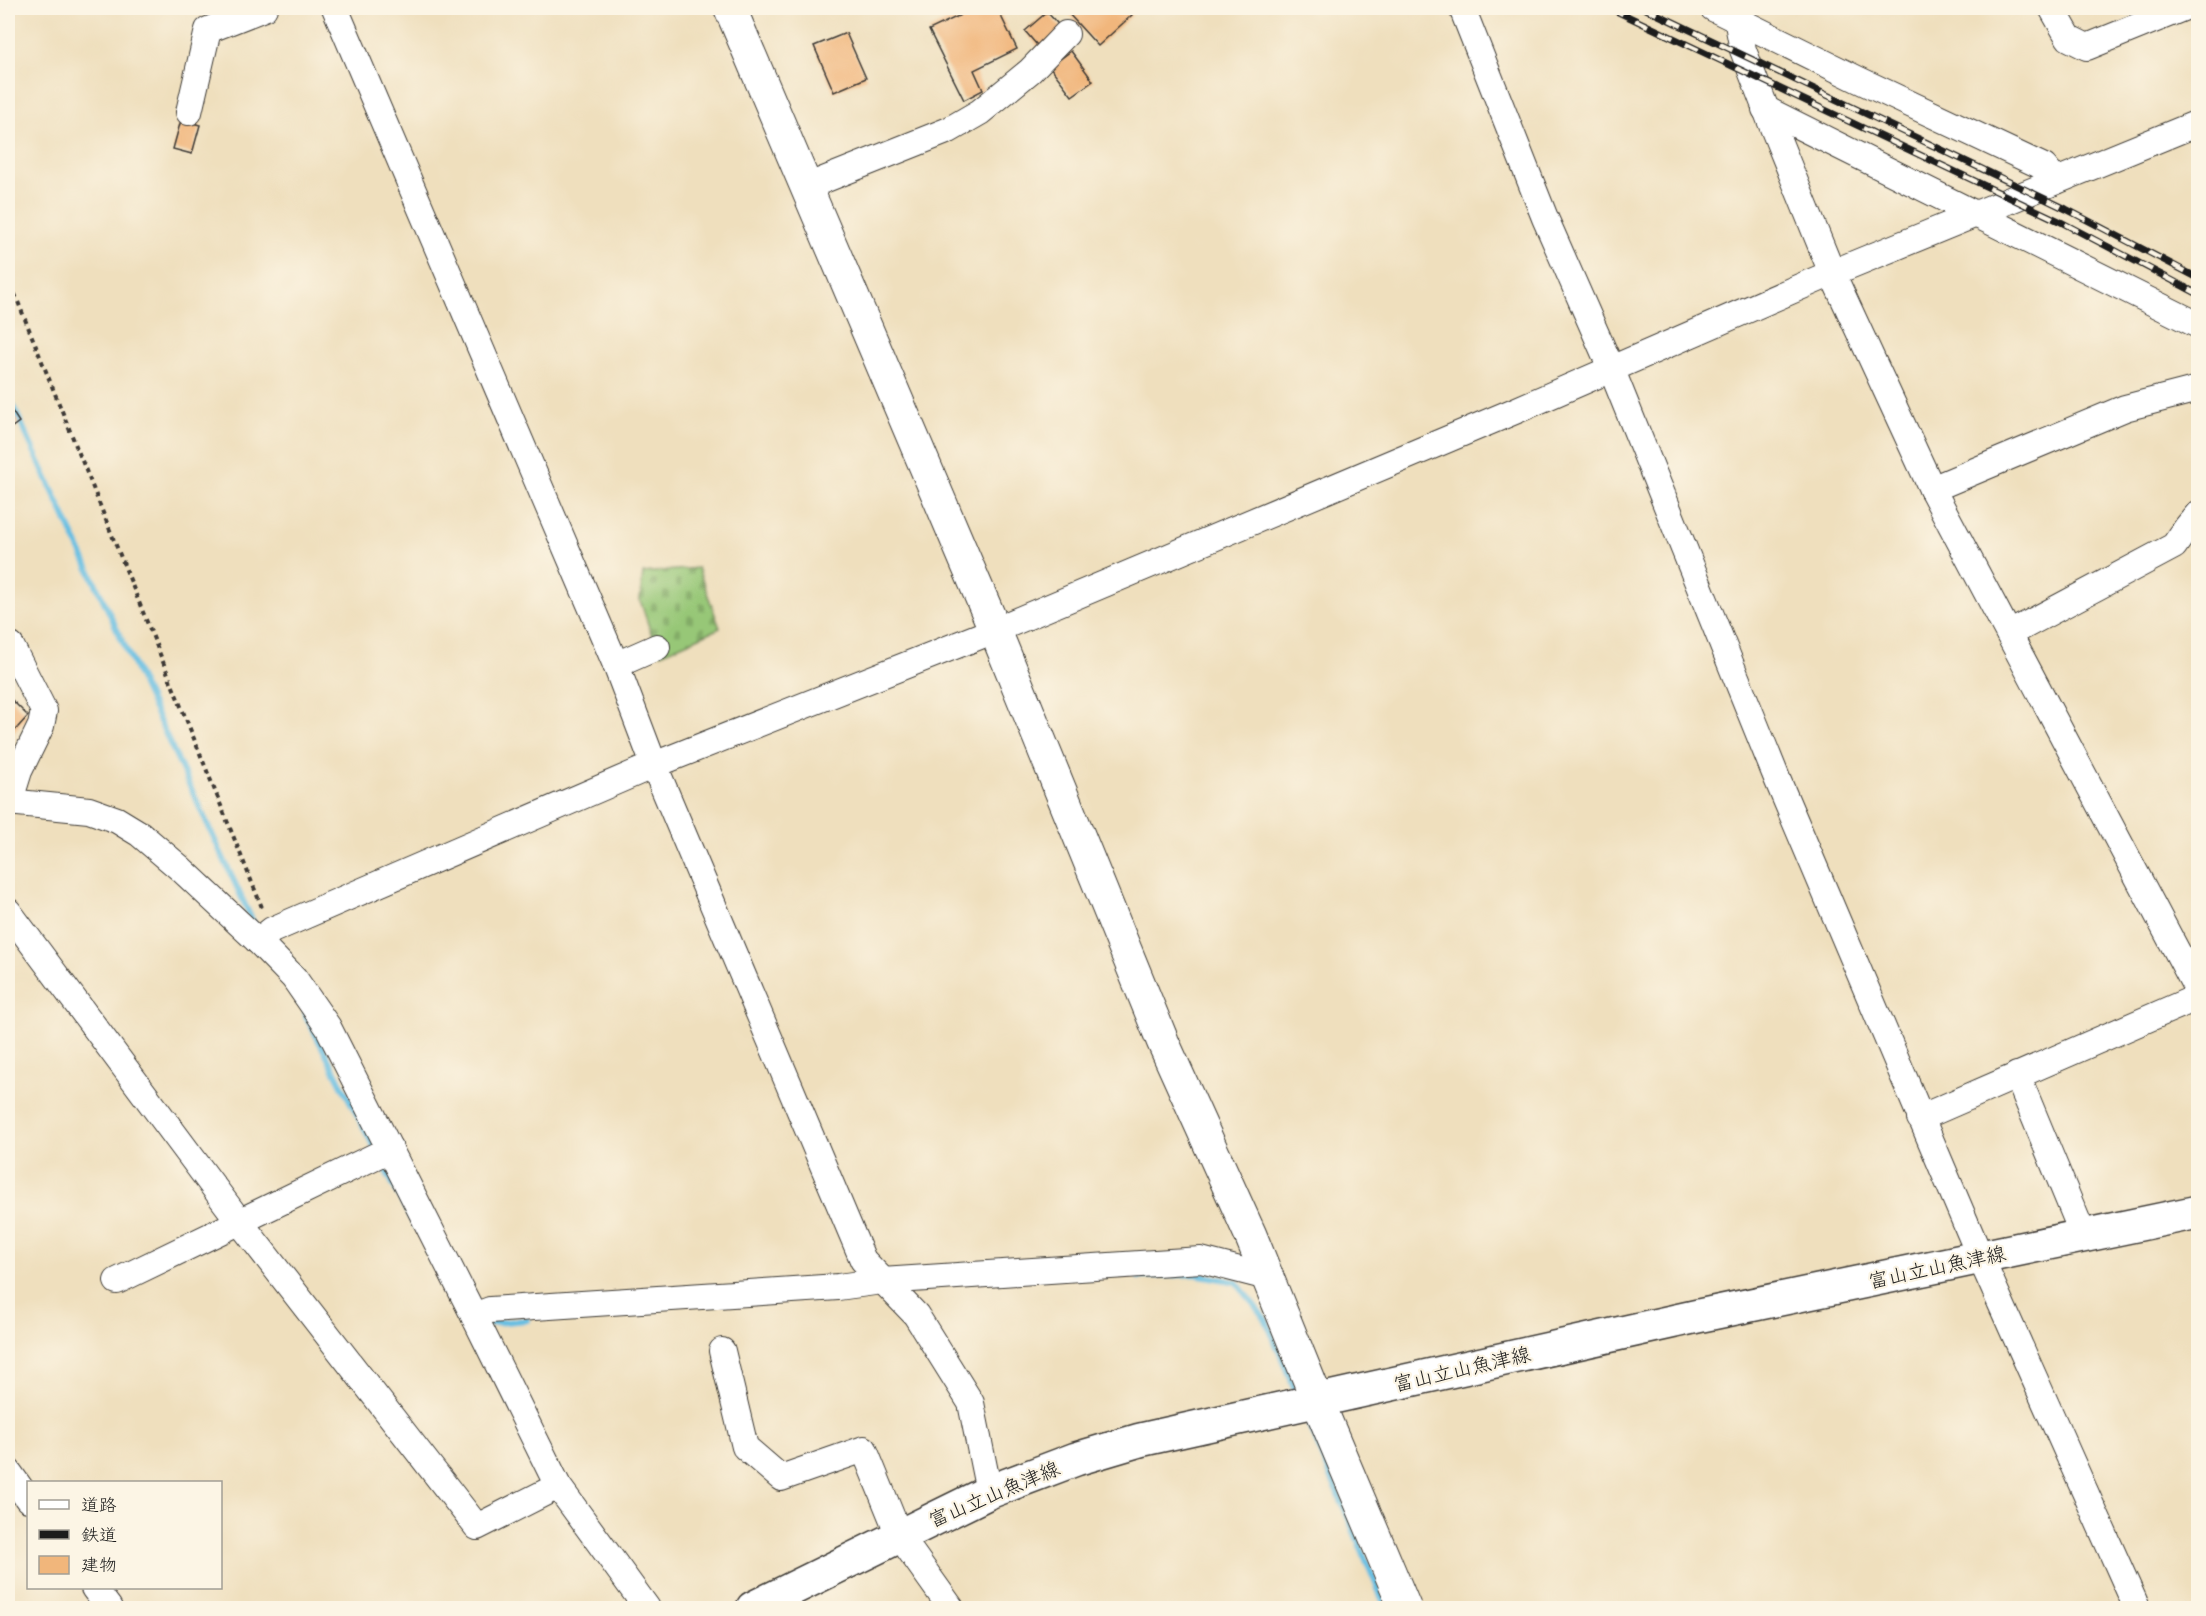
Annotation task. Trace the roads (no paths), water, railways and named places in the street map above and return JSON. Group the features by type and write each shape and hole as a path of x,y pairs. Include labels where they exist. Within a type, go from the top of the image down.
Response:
{"main road":[{"name":"富山立山魚津線","path":"770,1604 899,1535 989,1492 1076,1459 1140,1440 1698,1316 2199,1212"}],"street":[{"path":"189,112 208,30 264,8"},
{"path":"335,8 616,665 654,765 863,1260 916,1315 971,1403 989,1492"},
{"path":"730,8 994,630 1163,1042 1267,1277 1405,1608"},
{"path":"1462,8 1545,218 1611,368 1778,781 1920,1118 2137,1608"},
{"path":"1713,8 1736,14 2044,167 2056,181"},
{"path":"2052,8 2069,38 2087,47 2182,8"},
{"path":"1736,14 1743,50 1832,273 1932,489 2199,991"},
{"path":"806,187 949,130 980,112 1030,71 1066,34"},
{"path":"1766,109 2199,325"},
{"path":"265,935 654,765 994,630 1517,410 1832,273 2199,123"},
{"path":"1932,489 2125,408 2199,389"},
{"path":"2008,634 2175,546 2199,514"},
{"path":"8,644 44,711 41,726 19,771 8,802 89,810 117,820 140,834 265,935 328,1027 558,1486 647,1608"},
{"path":"616,665 657,647"},
{"path":"8,910 239,1221 477,1527 558,1486"},
{"path":"1920,1118 2199,997"},
{"path":"2018,1076 2084,1237"},
{"path":"117,1281 390,1149"},
{"path":"474,1316 490,1310 1201,1260 1267,1277"},
{"path":"722,1351 745,1447 781,1478 864,1449 899,1535 951,1608"},
{"path":"8,1471 27,1498"},
{"path":"95,1589 109,1608"}],"waterway":[{"path":"8,395 253,922"},
{"path":"305,1014 375,1149"},
{"path":"381,1161 415,1226"},
{"path":"1139,1277 1195,1274 1236,1282 1266,1320 1297,1395"},
{"path":"484,1324 527,1320"},
{"path":"1304,1412 1386,1608"}],"railway":[{"path":"1610,8 2059,221 2198,294"},
{"path":"1644,8 2066,209 2198,278"}]}
